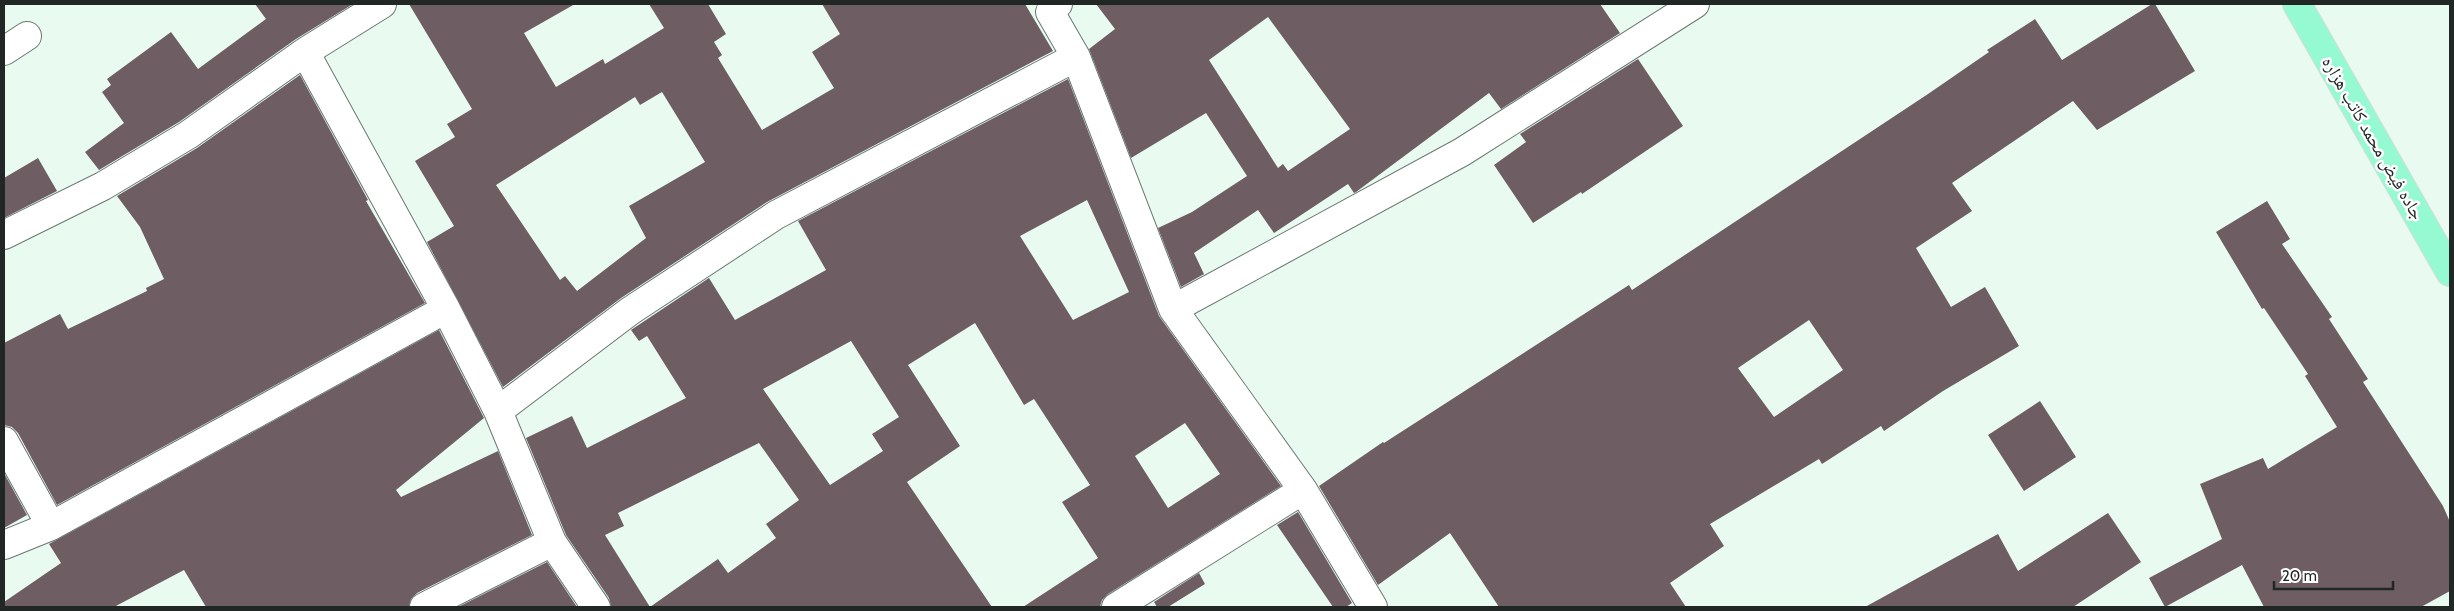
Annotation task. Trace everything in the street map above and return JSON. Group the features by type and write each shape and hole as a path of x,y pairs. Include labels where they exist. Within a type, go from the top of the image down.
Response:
{"main road":[{"name":"جاده فیض محمد کاتب هزاره","path":"2296,4 2450,272"}],"street":[{"path":"4,235 103,186 188,135 305,52 382,4"},
{"path":"1058,4 1050,12 1076,57 1173,309 1302,490 1372,607"},
{"path":"1173,309 1462,152 1695,4"},
{"path":"4,51 27,36"},
{"path":"305,52 446,308 498,411 552,542 596,607"},
{"path":"498,411 630,310 776,215 1076,57"},
{"path":"4,545 51,526 446,308"},
{"path":"4,441 51,526"},
{"path":"1116,607 1302,490"},
{"path":"424,607 552,542"}],"building":[{"path":"255,4 353,4 296,39 179,122 99,170 85,152 124,123 102,92 111,85 107,79 171,32 198,69 266,19"},
{"path":"409,4 575,4 524,33 556,87 603,59 605,64 664,28 649,4 708,4 726,34 714,42 722,55 718,58 762,130 834,88 812,52 840,34 822,4 1025,4 1053,51 767,202 621,298 503,387 427,242 454,226 415,161 455,137 447,124 472,109","holes":["662,92 705,162 629,206 646,238 577,291 565,276 560,280 496,185 635,97 640,105"]},
{"path":"1096,4 1600,4 1620,33 1501,109 1489,93 1356,192 1354,193 1348,184 1274,233 1258,210 1194,253 1204,274 1181,287 1158,228 1192,212 1247,176 1206,113 1131,158 1089,49 1115,29","holes":["1268,17 1350,129 1288,171 1283,164 1278,168 1209,60"]},
{"path":"2152,4 2155,4 2195,71 2097,130 2073,101 1952,183 1972,211 1916,248 1951,307 1985,287 2019,346 1943,391 1884,431 1881,426 1822,464 1819,459 1710,524 1724,546 1670,583 1686,607 1499,607 1450,533 1378,585 1319,486 1383,442 1629,285 1632,290 1928,94 1989,52 1987,50 2035,19 2062,60","holes":["1809,320 1843,370 1774,417 1738,368"]},
{"path":"1638,59 1683,126 1582,194 1581,192 1533,223 1494,165 1526,142 1520,134"},
{"path":"300,75 368,200 366,201 425,303 57,505 18,433 12,427 4,425 4,343 60,314 68,329 147,291 146,288 164,279 140,227 117,196 197,148"},
{"path":"1068,79 1159,316 1281,486 1108,594 1102,600 1100,607 1023,607 1098,558 1062,502 1090,485 1034,399 1024,405 975,323 908,365 960,446 907,482 992,607 650,607 611,607 609,598 566,535 526,438 572,416 587,448 686,398 647,336 639,341 631,330 709,278 735,320 826,270 798,221","holes":["1087,200 1129,292 1073,320 1020,236","851,341 899,417 872,434 883,451 830,485 763,389","1185,423 1220,474 1168,508 1135,456","759,443 799,500 766,524 776,538 728,573 718,559 650,607 605,535 624,526 618,513"]},
{"path":"38,158 57,191 4,218 4,178"},
{"path":"2267,201 2290,239 2282,244 2332,317 2329,319 2368,379 2363,382 2443,506 2450,522 2450,591 2421,607 2264,607 2242,565 2165,607 2149,578 2222,539 2200,484 2263,458 2268,469 2337,427 2305,376 2308,374 2264,308 2262,309 2216,232"},
{"path":"439,330 484,418 396,490 401,497 498,451 532,535 417,593 411,599 409,607 206,607 184,570 114,607 4,607 4,602 61,563 49,544"},
{"path":"2040,401 2076,457 2024,491 1988,435"},
{"path":"4,473 27,515 4,528"},
{"path":"1298,512 1352,603 1346,607 1333,607 1277,525"},
{"path":"2108,513 2141,562 2073,607 1865,607 1998,534 2018,571"},
{"path":"547,562 577,607 458,607"},
{"path":"1199,573 1205,584 1168,607 1157,607 1154,602"}]}
